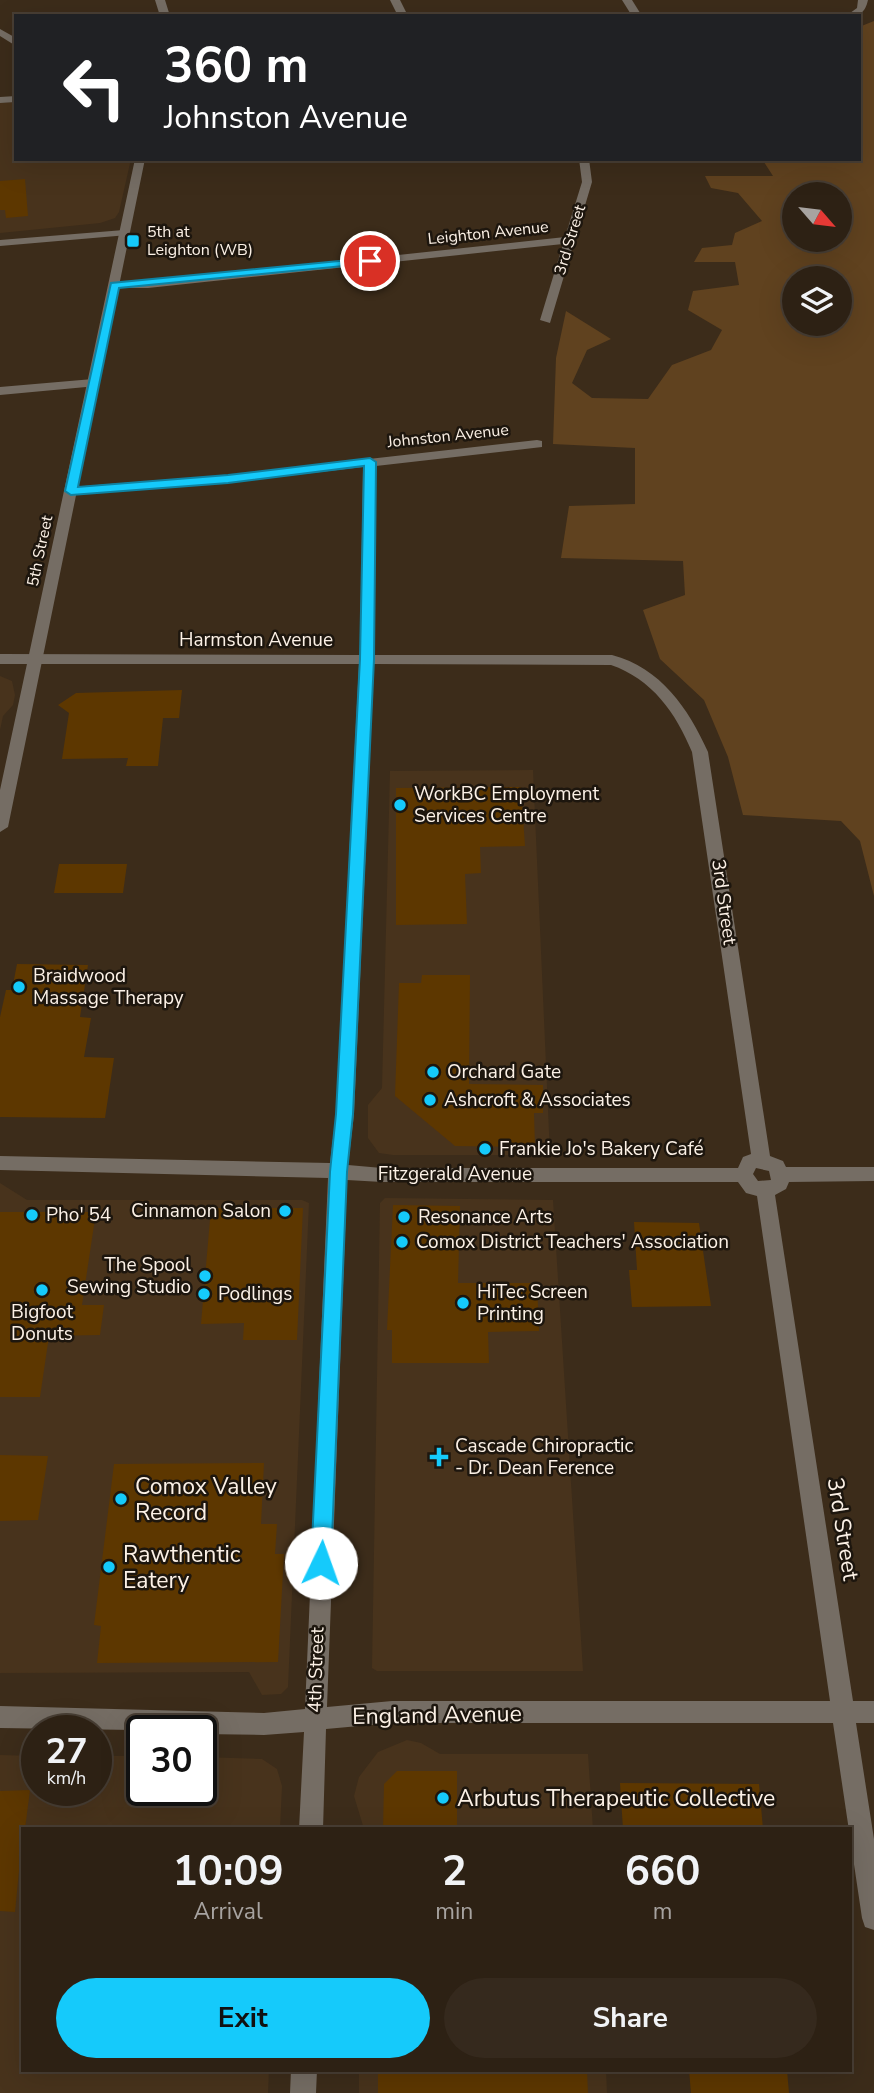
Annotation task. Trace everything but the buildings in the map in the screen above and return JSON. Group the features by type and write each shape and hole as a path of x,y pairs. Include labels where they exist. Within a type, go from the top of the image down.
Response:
{"street":[{"path":"854,14 860,9 863,0"},
{"name":"5th Street","path":"0,827 140,161"},
{"name":"3rd Street","path":"546,320 587,183 584,161"},
{"path":"0,243 124,233"},
{"name":"Leighton Avenue","path":"115,285 162,283 571,240"},
{"path":"0,391 93,383"},
{"name":"Johnston Avenue","path":"71,491 214,480 537,444"},
{"name":"4th Street","path":"311,1827 338,1172 345,1114 367,659 370,462"},
{"name":"Harmston Avenue","path":"0,659 612,660 636,667"},
{"name":"3rd Street","path":"636,667 672,702 686,721 700,752 761,1160"},
{"path":"761,1160 776,1166 781,1175 779,1184 765,1190 753,1188 743,1175 750,1162 761,1160"},
{"name":"Fitzgerald Avenue","path":"0,1163 390,1175 743,1175"},
{"path":"781,1175 874,1174"},
{"name":"3rd Street","path":"765,1190 874,1918"},
{"name":"England Avenue","path":"0,1717 264,1724 392,1712 874,1712"},
{"path":"303,2093 304,2072"}],"shaded area":[{"path":"874,21 874,896 860,841 841,821 743,815 728,757 704,700 660,659 643,610 685,595 683,561 561,558 569,506 635,504 635,448 553,444 556,358 566,311 611,339 587,350 572,383 592,398 648,399 672,365 711,350 722,330 688,310 693,291 739,285 735,262 694,262 702,248 732,245 735,233 762,221 738,193 711,188 705,176 773,176 763,161 861,161 861,26"},
{"path":"14,102 14,161 131,161 119,212 115,218 100,223 0,233 0,103"},
{"path":"0,676 12,681 15,695 13,705 3,716 0,730"},
{"path":"533,770 550,1155 379,1153 368,1138 368,1105 382,1088 390,771"},
{"path":"0,1183 27,1200 302,1200 309,1203 288,1687 281,1694 262,1695 249,1672 0,1673"},
{"path":"385,1198 553,1200 583,1671 377,1671 372,1668 380,1203"},
{"path":"407,1740 421,1743 440,1754 588,1754 593,1827 363,1827 354,1796 359,1777 378,1752"},
{"path":"0,1755 21,1756 21,1806 112,1806 112,1756 126,1756 126,1806 217,1806 217,1758 262,1759 277,1769 282,1786 280,1827 21,1827 21,2072 269,2072 268,2093 0,2093"},
{"path":"359,2072 606,2072 607,2093 359,2093"}],"place":[{"name":"5th at Leighton (WB)","path":"133,241"},
{"name":"WorkBC Employment Services Centre","path":"400,805"},
{"name":"Braidwood Massage Therapy","path":"19,987"},
{"name":"Orchard Gate","path":"433,1072"},
{"name":"Ashcroft & Associates","path":"430,1100"},
{"name":"Frankie Jo's Bakery Café","path":"485,1149"},
{"name":"Cinnamon Salon","path":"285,1211"},
{"name":"Pho' 54","path":"32,1215"},
{"name":"Resonance Arts","path":"404,1217"},
{"name":"Comox District Teachers' Association","path":"402,1242"},
{"name":"The Spool Sewing Studio","path":"205,1276"},
{"name":"Bigfoot Donuts","path":"42,1290"},
{"name":"Podlings","path":"204,1294"},
{"name":"HiTec Screen Printing","path":"463,1303"},
{"name":"Cascade Chiropractic - Dr. Dean Ference","path":"439,1457"},
{"name":"Comox Valley Record","path":"121,1499"},
{"name":"Rawthentic Eatery","path":"109,1567"},
{"name":"Arbutus Therapeutic Collective","path":"443,1798"}],"route":[{"path":"321,1563 338,1172 345,1114 367,659 370,462 228,479 71,491 115,285 148,285 370,261"}]}
